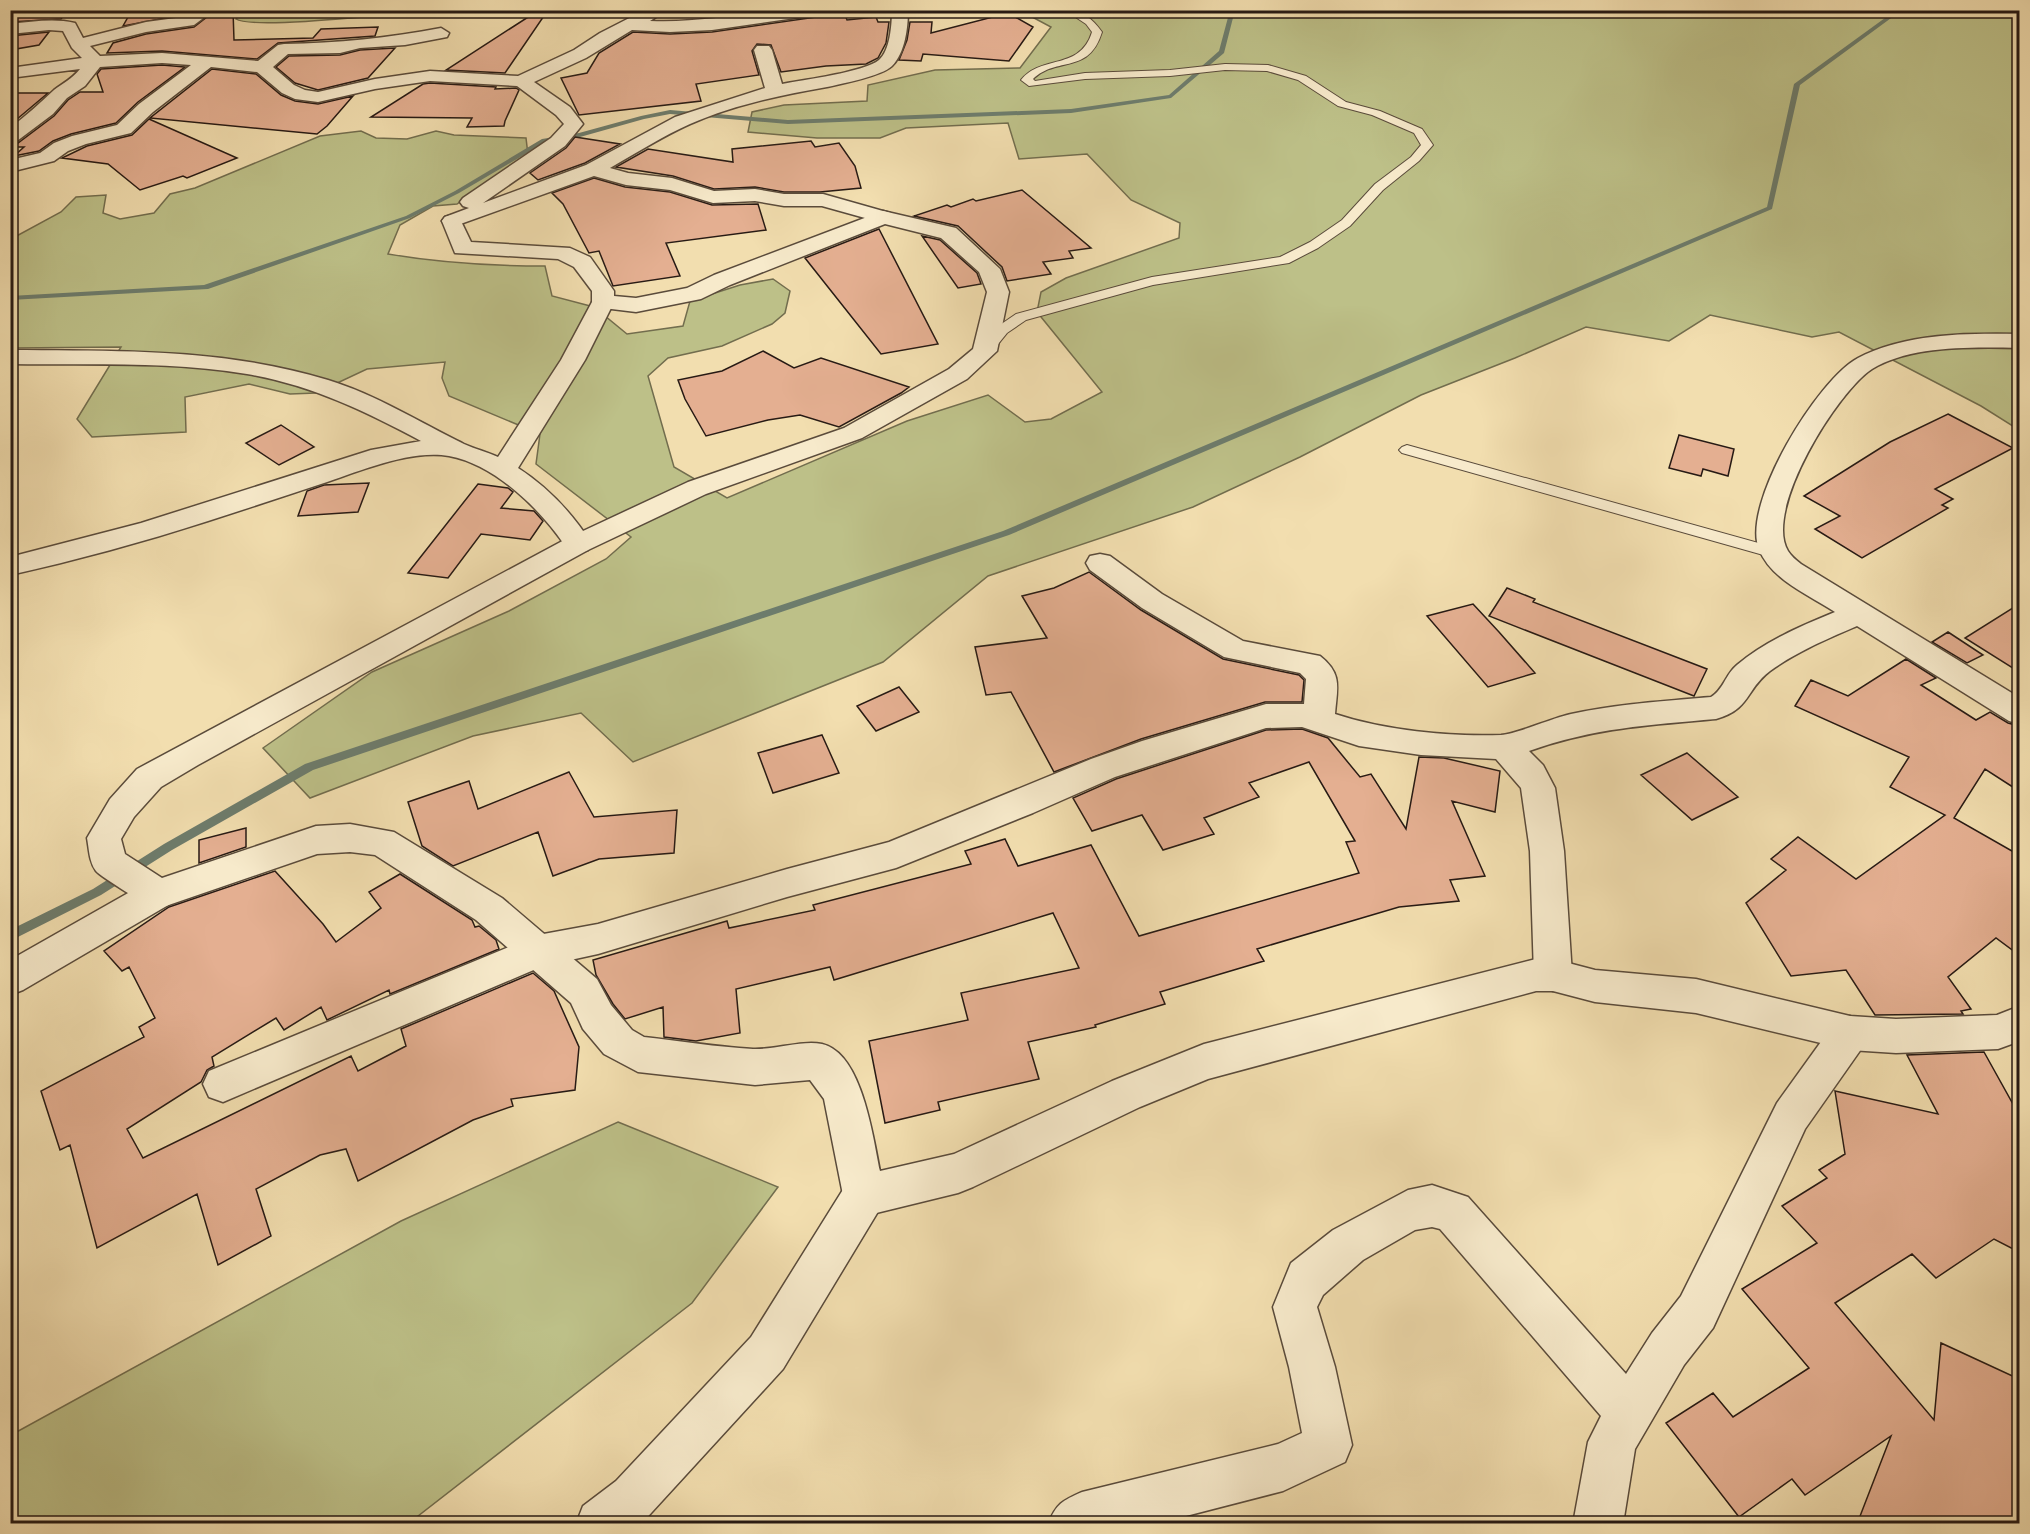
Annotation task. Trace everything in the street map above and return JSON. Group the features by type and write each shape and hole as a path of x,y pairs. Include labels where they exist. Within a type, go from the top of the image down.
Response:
{"street":[{"path":"78,44 146,27 188,21 206,10"},
{"path":"10,73 95,62 162,58 207,61 262,67 288,89 301,95 318,96 430,76 521,81 580,54 659,10"},
{"path":"630,25 670,27 712,25 816,10"},
{"path":"452,221 593,169 682,121 705,112 775,91 849,76 885,64 893,51 900,24 900,10"},
{"path":"10,29 49,25 69,27 78,44 95,62"},
{"path":"262,67 284,49 340,48 360,43 405,40 441,33"},
{"path":"763,50 775,91"},
{"path":"10,166 47,157 61,147 79,140 124,129 146,108 207,61"},
{"path":"10,137 46,110 61,94 79,82 95,62"},
{"path":"452,221 469,203 562,138 574,124 563,111 521,81"},
{"path":"150,888 109,862 104,838 122,808 149,778 578,544 697,488 853,433 958,374 985,351 998,292 989,268 948,233 823,200 784,200 755,195 713,198 672,184 626,179 593,169"},
{"path":"603,302 636,305 693,294 722,280 883,217"},
{"path":"452,221 463,248 562,253 582,262 603,291 603,302 573,360 503,470"},
{"path":"2019,341 1980,340 1908,348 1863,364 1831,398 1798,448 1777,490 1769,536 1774,552 1790,569 1858,614 2019,713"},
{"path":"10,357 161,359 248,367 319,385 369,403 457,450 503,470 541,496 578,544"},
{"path":"10,566 74,553 136,535 380,456 422,449 457,450"},
{"path":"1100,563 1152,602 1236,650 1309,664 1319,672 1322,679 1318,720"},
{"path":"223,1084 538,951 598,939 896,854 1103,768 1266,716 1303,715 1359,734 1421,743 1505,747 1555,729 1609,717 1716,708 1731,699 1738,691 1744,676 1791,642 1858,614"},
{"path":"1505,747 1531,774 1538,788 1547,851 1553,975"},
{"path":"10,979 150,888 316,840 350,838 382,842 489,909 584,991 597,1017 618,1042 638,1054 755,1067 820,1061 843,1093 864,1195 767,1353 633,1498 602,1524"},
{"path":"864,1195 958,1173 1126,1094 1204,1062 1536,975 1553,975 1595,986 1696,996 1850,1033 1896,1036 1998,1032 2019,1023"},
{"path":"1611,1392 1668,1349 1697,1312 1791,1116 1850,1033"},
{"path":"1073,1524 1082,1517 1283,1467 1328,1445 1312,1367 1295,1307 1307,1279 1348,1245 1408,1211 1432,1206 1453,1212 1611,1392 1612,1442 1598,1524"}],"lane":[{"path":"985,351 1002,330 1021,316 1152,281 1284,260 1314,245 1346,223 1379,187 1415,159 1427,145 1418,131 1376,113 1342,104 1302,78 1268,68 1225,67 1170,74 1085,76 1033,84 1026,80 1029,75 1060,66 1086,54 1095,44 1096,32 1089,22 1069,10"},
{"path":"1407,450 1774,552"}],"green space":[{"path":"243,11 431,11 269,23 236,19"},
{"path":"1021,11 2019,11 2019,430 1981,406 1839,332 1812,337 1710,315 1669,341 1586,327 1421,395 1300,457 1193,507 988,576 883,662 633,762 581,713 473,736 310,798 263,748 372,672 509,611 606,559 631,537 536,464 540,434 449,396 442,378 445,362 367,369 316,393 290,394 249,384 185,397 186,432 92,437 77,419 121,347 11,348 11,239 61,212 76,197 106,195 103,213 120,219 154,213 170,194 195,188 320,136 361,131 376,138 407,139 436,131 454,135 526,138 528,155 457,204 433,206 400,225 388,254 427,260 545,266 552,296 594,307 627,334 683,326 690,301 740,285 773,279 790,291 785,313 772,324 722,346 668,358 648,376 674,467 727,498 907,421 988,395 1025,422 1051,419 1102,392 1037,312 1041,292 1066,278 1179,238 1180,223 1131,200 1087,154 1019,159 1008,123 906,128 880,138 817,138 748,132 752,112 784,105 867,101 868,85 935,70 1020,68 1051,27"},
{"path":"618,1122 778,1187 692,1303 409,1523 11,1523 11,1435 401,1221"}],"building":[{"path":"31,10 68,10 61,19 10,22 10,13"},
{"path":"132,10 189,10 182,15 123,26"},
{"path":"216,10 233,10 234,40 313,38 321,29 378,27 375,36 278,43 257,59 162,51 107,53 113,43 146,34 194,27"},
{"path":"539,10 548,10 505,73 446,70"},
{"path":"843,10 847,20 876,17 878,22 889,22 886,43 878,58 866,64 781,72 771,45 757,44 752,51 759,75 696,84 701,101 579,115 561,78 587,73 599,53 633,32 670,34 712,32 816,17 825,12"},
{"path":"1008,13 1033,27 1009,61 923,54 921,61 899,60 907,40 910,22 932,22 931,33"},
{"path":"49,32 39,45 10,50 10,36"},
{"path":"395,48 368,78 318,90 295,83 276,67 289,56 340,55 360,50"},
{"path":"162,65 185,67 138,102 116,123 71,134 53,141 39,151 14,156 24,147 10,147 10,145 18,143 54,116 68,100 80,92 103,92 97,74 101,69"},
{"path":"212,69 256,74 281,95 295,101 318,104 353,96 317,134 150,118"},
{"path":"423,84 519,90 504,126 467,127 472,118 371,117"},
{"path":"10,93 48,93 10,125"},
{"path":"149,119 237,158 187,178 183,176 140,190 108,164 62,158 87,146 132,135"},
{"path":"575,137 620,144 585,163 538,180 530,173 566,148"},
{"path":"811,141 815,147 839,143 855,166 861,188 820,192 784,192 755,187 714,189 673,176 616,167 648,149 733,162 732,149"},
{"path":"594,178 625,187 670,192 712,205 758,204 766,230 666,243 680,276 613,286 599,251 589,253 563,204 552,193"},
{"path":"1022,190 1091,248 1069,251 1073,258 1043,262 1051,274 1007,281 1002,267 958,226 914,216 947,205 951,207 973,199 976,201"},
{"path":"879,229 938,344 881,354 805,258"},
{"path":"922,236 940,240 977,273 981,284 958,288"},
{"path":"763,351 794,368 821,358 909,387 839,427 800,415 768,420 706,436 685,399 678,380 722,371"},
{"path":"1948,414 2013,448 1935,489 1953,499 1942,505 1948,508 1862,558 1815,529 1840,516 1804,496 1890,442"},
{"path":"281,425 314,447 279,465 246,443"},
{"path":"1679,435 1734,449 1728,476 1703,469 1701,476 1669,468"},
{"path":"369,483 358,512 298,516 307,491 324,485"},
{"path":"478,484 508,488 513,492 501,508 534,511 543,521 530,540 481,534 448,578 408,573"},
{"path":"1089,572 1141,610 1223,659 1299,675 1304,680 1302,702 1265,702 1141,739 1054,772 1011,692 986,695 975,647 1047,638 1022,596 1054,588"},
{"path":"1507,588 1535,599 1533,602 1707,669 1694,696 1489,616"},
{"path":"1473,604 1535,673 1488,687 1427,616"},
{"path":"2019,604 2019,672 1965,638"},
{"path":"1948,632 1983,655 1967,663 1932,642"},
{"path":"1906,659 1936,678 1921,685 1976,720 1990,712 2008,723 2019,726 2019,791 1985,769 1954,818 2019,855 2019,955 1996,938 1948,977 1971,1009 1961,1011 1963,1014 1875,1015 1846,970 1791,976 1746,903 1786,870 1771,859 1798,837 1856,879 1945,815 1890,787 1909,757 1795,706 1811,680 1848,696"},
{"path":"899,687 919,712 876,731 857,706"},
{"path":"1302,729 1328,738 1360,777 1371,774 1406,829 1419,757 1444,758 1500,771 1495,812 1452,801 1485,876 1450,880 1459,901 1399,907 1257,949 1264,961 1160,992 1165,1004 1095,1025 1096,1027 1028,1042 1039,1079 938,1102 940,1110 885,1123 869,1041 968,1020 961,993 1079,968 1053,913 834,980 830,967 736,989 740,1033 696,1041 664,1037 663,1007 625,1019 596,975 593,960 727,921 729,928 815,910 813,905 971,864 965,851 1005,839 1018,866 1091,845 1139,936 1359,873 1346,842 1355,841 1309,762 1249,783 1259,797 1204,818 1214,834 1163,850 1142,815 1092,831 1073,798 1116,779 1266,730"},
{"path":"822,735 839,773 773,793 758,753"},
{"path":"1687,753 1738,797 1692,820 1641,775"},
{"path":"569,772 594,817 677,810 674,853 599,859 553,876 538,832 453,866 422,846 408,802 469,781 478,809"},
{"path":"246,828 246,847 199,863 199,840"},
{"path":"275,871 323,924 336,942 381,908 369,892 400,874 472,920 475,927 479,926 496,940 499,949 390,994 389,990 327,1020 321,1007 284,1030 276,1018 212,1057 214,1066 207,1070 201,1082 127,1129 143,1158 351,1056 358,1071 406,1046 401,1029 533,973 554,991 579,1047 575,1090 511,1099 513,1106 473,1120 358,1181 346,1149 320,1155 256,1189 271,1236 218,1265 197,1194 97,1248 70,1145 60,1150 41,1091 144,1037 139,1027 155,1018 129,967 122,971 104,951 169,907"},
{"path":"1984,1052 2019,1115 2019,1252 1994,1239 1936,1278 1912,1254 1835,1303 1934,1420 1941,1343 2019,1379 2019,1524 1857,1524 1891,1436 1805,1495 1792,1479 1739,1517 1666,1423 1713,1393 1733,1417 1809,1368 1742,1289 1817,1243 1782,1206 1827,1178 1819,1170 1845,1154 1835,1091 1938,1114 1907,1055"}],"waterway":[{"path":"10,298 205,287 408,217 457,192 544,140 580,135 643,117 670,112 788,122 1071,111 1171,96 1222,52 1233,10"},
{"path":"10,936 97,892 168,847 309,767 1006,533 1770,208 1797,84 1900,10"}]}
